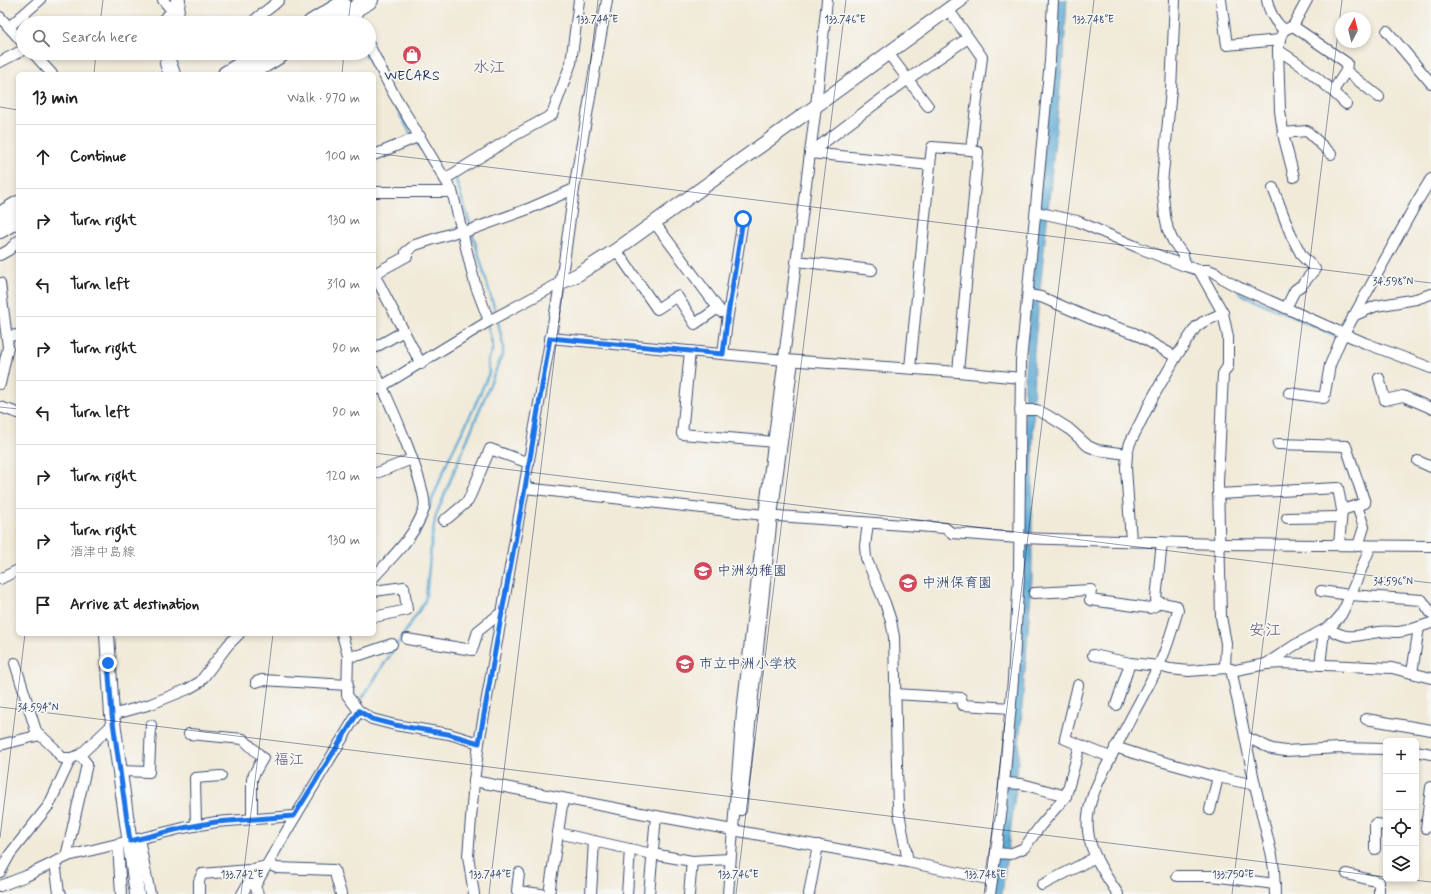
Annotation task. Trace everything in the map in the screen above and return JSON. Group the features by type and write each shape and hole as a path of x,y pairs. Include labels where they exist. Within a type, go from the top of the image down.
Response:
{"main road":[{"path":"342,16 370,0"},
{"path":"332,16 355,8"},
{"path":"229,72 249,60"},
{"path":"252,72 272,60"},
{"path":"0,215 16,205"},
{"path":"0,230 16,220"},
{"path":"107,636 113,719 137,894"}],"street":[{"path":"22,16 40,0"},
{"path":"163,0 175,12"},
{"path":"257,16 271,8 279,0"},
{"path":"445,179 517,134 552,115 571,63 579,0"},
{"path":"474,894 468,856 474,781 479,743 564,262 574,189 607,0"},
{"path":"768,515 789,360 797,261 827,0"},
{"path":"376,575 415,531 425,508 423,488 412,459 378,388 421,364 489,321 576,275 616,250 960,0"},
{"path":"990,894 992,880 1002,853 1009,783 1011,708 1019,574 1022,410 1021,378 1033,296 1053,0"},
{"path":"1175,0 1171,90 1162,184 1168,230 1183,255 1186,266"},
{"path":"1221,0 1227,45 1279,45 1346,104"},
{"path":"1267,0 1273,18 1276,22 1289,28 1347,63 1346,71 1333,91"},
{"path":"1294,177 1283,133 1279,95 1279,45 1307,0"},
{"path":"948,9 982,57 971,150"},
{"path":"0,17 16,35"},
{"path":"9,27 16,21"},
{"path":"1387,31 1431,84"},
{"path":"810,153 908,79 968,38"},
{"path":"888,53 928,106"},
{"path":"0,62 16,54"},
{"path":"376,59 392,91 452,191 464,231 475,284 489,321"},
{"path":"39,60 50,72"},
{"path":"1346,71 1379,97"},
{"path":"1283,133 1307,131 1331,154"},
{"path":"376,154 420,136"},
{"path":"910,368 932,147 971,150 978,152 958,372"},
{"path":"810,153 930,165"},
{"path":"1289,393 1324,398 1328,369 1342,337 1431,179"},
{"path":"1274,188 1291,235 1302,256 1315,270 1302,285 1295,290 1286,308"},
{"path":"376,273 407,256 406,252 415,245 464,231 528,209 574,189"},
{"path":"376,192 452,191"},
{"path":"1038,212 1076,221 1186,266 1216,273 1238,287 1286,308 1342,337 1431,368"},
{"path":"723,354 743,219"},
{"path":"654,222 727,321"},
{"path":"0,255 9,250 16,243"},
{"path":"616,250 657,309 677,296 695,324 718,308"},
{"path":"797,261 872,270"},
{"path":"1177,876 1212,876 1273,886 1272,856 1253,784 1246,737 1228,669 1226,643 1221,617 1219,544 1223,374 1225,369 1228,337 1204,270"},
{"path":"376,278 421,364"},
{"path":"0,283 5,339 8,347 0,384"},
{"path":"1353,316 1376,306 1431,294"},
{"path":"1033,296 1094,320 1134,333 1176,357"},
{"path":"1131,541 1127,454 1135,431 1176,357 1196,327 1203,322 1221,314"},
{"path":"376,347 404,331"},
{"path":"5,339 16,336"},
{"path":"550,338 789,360 910,368 1021,378"},
{"path":"690,351 682,434 774,442"},
{"path":"728,894 730,859 735,831 768,515 774,442 789,360"},
{"path":"1379,378 1385,400 1403,396 1431,408"},
{"path":"0,407 16,412"},
{"path":"1022,410 1035,410 1059,421 1088,446 1097,450 1127,454"},
{"path":"1278,444 1346,446 1365,504 1341,513 1288,518"},
{"path":"444,520 468,501 490,449 529,463"},
{"path":"376,473 412,459"},
{"path":"1418,461 1431,467"},
{"path":"525,488 768,515 945,528 952,533 1020,538 1219,544 1431,546"},
{"path":"1220,494 1338,488 1341,513 1339,545"},
{"path":"1357,506 1364,527 1358,546"},
{"path":"868,523 865,546 866,558 885,603 894,637 898,807 908,862"},
{"path":"1034,593 1091,590 1090,600 1150,608 1157,602 1156,599 1162,542"},
{"path":"1266,664 1296,645 1326,630 1341,615 1371,546"},
{"path":"0,579 16,571"},
{"path":"376,591 404,587 407,610 376,617"},
{"path":"1321,591 1350,595 1422,600 1431,613"},
{"path":"1118,894 1096,857 1088,832 1090,802 1115,747 1159,666 1171,633 1178,610 1177,606 1157,602"},
{"path":"407,639 472,650 478,631 502,612"},
{"path":"1326,630 1339,635 1352,637 1379,632 1411,630 1431,623"},
{"path":"1412,673 1419,627"},
{"path":"1320,665 1326,630"},
{"path":"0,872 10,854 49,805 75,757 113,719 188,689 200,682 228,645 237,636"},
{"path":"343,636 350,656 347,695 359,711 372,719 395,725 448,734 479,743"},
{"path":"350,656 360,655 392,644"},
{"path":"1093,655 1130,663 1189,671 1228,669 1281,662 1392,668 1431,678"},
{"path":"15,663 36,731 62,758 75,757 87,764 66,857"},
{"path":"1116,705 1130,663"},
{"path":"256,682 262,680 348,685"},
{"path":"1078,685 1065,739 1110,757"},
{"path":"895,694 961,698 963,705 1011,708"},
{"path":"242,894 263,866 359,711"},
{"path":"1366,719 1431,730"},
{"path":"120,771 149,772 151,725"},
{"path":"189,734 242,739 263,758 252,779 252,819"},
{"path":"0,745 40,735"},
{"path":"1246,737 1272,749 1285,751 1339,748 1383,749"},
{"path":"1002,853 1024,848 1040,825 1066,796 1080,745"},
{"path":"1115,747 1218,777 1253,784"},
{"path":"1419,752 1431,754"},
{"path":"196,825 195,778 221,776"},
{"path":"1210,810 1218,777"},
{"path":"474,781 562,799 908,862 992,880"},
{"path":"1009,783 1066,796"},
{"path":"1424,827 1431,787"},
{"path":"549,894 562,799"},
{"path":"0,886 66,857 196,825 294,816"},
{"path":"649,894 656,816"},
{"path":"1374,848 1375,824 1383,824"},
{"path":"735,831 735,894"},
{"path":"558,833 652,854 692,861 730,859"},
{"path":"121,894 129,841"},
{"path":"129,841 150,894"},
{"path":"591,894 594,841"},
{"path":"809,894 818,845"},
{"path":"627,894 630,849"},
{"path":"1042,885 1096,857"},
{"path":"690,894 692,861"},
{"path":"55,862 59,893 61,894"},
{"path":"258,894 255,886 263,866"},
{"path":"198,894 199,881 202,874 263,866 277,868 334,870 341,894"},
{"path":"519,873 517,891 541,894"},
{"path":"1347,874 1379,882 1379,894"}],"water":[{"path":"1057,0 1067,0 1064,48 1034,352 1032,534 1027,534 1023,530 1025,368"},
{"path":"1022,546 1032,546 1032,578 1016,788 1002,894 994,894"}],"waterway":[{"path":"369,60 376,72"},
{"path":"376,72 412,136"},
{"path":"417,143 421,149"},
{"path":"455,177 471,227"},
{"path":"472,232 496,314"},
{"path":"1187,253 1194,264"},
{"path":"1239,293 1339,337"},
{"path":"359,703 424,603 436,515 503,353 503,344 498,322"},
{"path":"428,510 449,458 473,410 489,373 488,361 493,348 488,326"},
{"path":"407,548 420,530"}],"place":[{"name":"WECARS","path":"412,55"},
{"name":"中洲幼稚園","path":"703,571"},
{"name":"中洲保育園","path":"908,583"},
{"name":"市立中洲小学校","path":"685,664"}],"district":[{"name":"水江","path":"489,67"},
{"name":"安江","path":"1265,630"},
{"name":"福江","path":"289,760"}],"route":[{"path":"108,663 112,715 130,841 183,828 216,822 294,816 359,711 372,719 395,725 448,734 479,743 525,488 550,338 723,354 743,219"}]}
